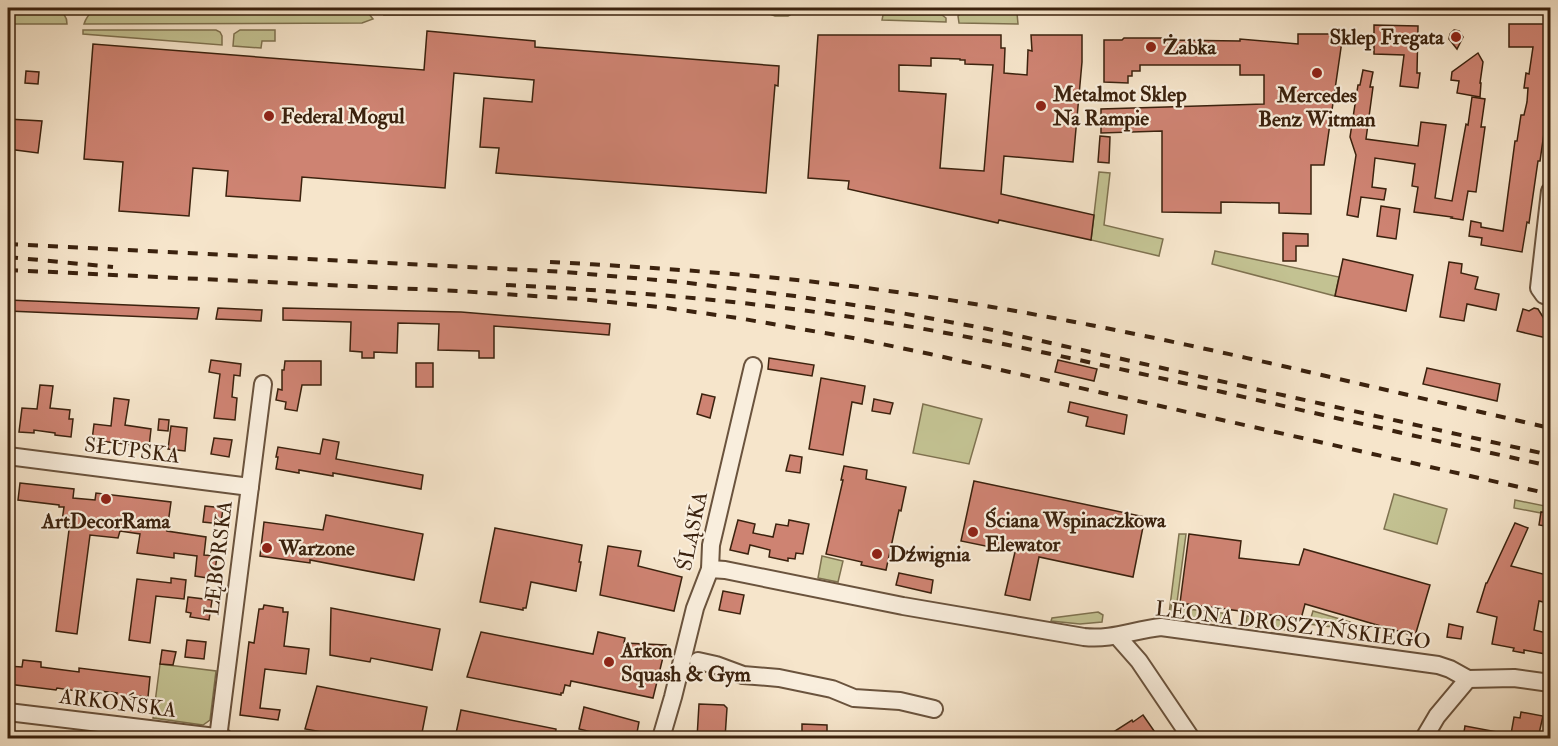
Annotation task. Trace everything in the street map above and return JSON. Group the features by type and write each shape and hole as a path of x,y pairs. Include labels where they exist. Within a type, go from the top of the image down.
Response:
{"street":[{"path":"1551,191 1539,288 1544,295 1551,297"},
{"name":"ŚLĄSKA","path":"661,738 695,608 710,569 711,545 753,366"},
{"name":"LĘBORSKA","path":"218,738 263,384"},
{"name":"SŁUPSKA","path":"8,456 250,487"},
{"name":"LEONA DROSZYŃSKIEGO","path":"710,569 903,606 1099,639 1161,627 1438,665 1468,679 1514,678 1551,683"},
{"path":"1117,636 1139,661 1191,738"},
{"path":"698,661 743,675 779,678 832,689 854,698 900,708 934,709"},
{"path":"1424,738 1437,716 1468,679"},
{"name":"ARKOŃSKA","path":"8,712 224,738"}],"shaded area":[{"path":"106,8 359,8 365,9 373,19 362,23 84,24 92,12"},
{"path":"391,8 618,8 618,14 384,15 385,11"},
{"path":"633,8 784,8 790,15 775,16 767,13 633,14"},
{"path":"8,10 57,10 65,15 67,24 8,24"},
{"path":"964,10 1017,13 1018,24 959,23 958,16"},
{"path":"883,15 942,15 946,18 946,22 882,20"},
{"path":"83,30 216,30 222,36 222,45 83,34"},
{"path":"240,30 275,30 275,41 262,41 261,48 233,46 234,34"},
{"path":"1099,172 1110,173 1104,225 1163,239 1159,256 1091,240"},
{"path":"1215,251 1339,277 1335,296 1212,264"},
{"path":"923,404 982,419 969,464 913,453"},
{"path":"1394,494 1447,509 1437,544 1384,529"},
{"path":"1515,500 1550,507 1550,513 1514,508"},
{"path":"1179,534 1186,534 1177,602 1172,602 1171,614 1169,614"},
{"path":"822,556 843,561 838,582 818,578"},
{"path":"1179,608 1230,614 1229,623 1178,616"},
{"path":"1313,611 1350,622 1348,629 1309,624"},
{"path":"1098,612 1103,615 1102,622 1080,624 1051,621 1052,618"},
{"path":"1247,616 1296,622 1294,631 1246,625"},
{"path":"160,664 216,671 210,720 203,725 153,718"}],"building":[{"path":"1509,24 1551,24 1550,91 1540,161 1538,161 1529,223 1527,222 1522,252 1481,245 1482,238 1469,236 1471,221 1481,223 1481,227 1503,231 1515,141 1517,141 1521,115 1524,115 1527,102 1528,88 1524,88 1526,73 1529,74 1533,47 1509,47"},
{"path":"1374,25 1418,26 1417,73 1420,73 1418,88 1400,86 1404,55 1374,54"},
{"name":"Sklep Fregata","path":"1454,30 1459,31 1463,37 1457,49 1449,39"},
{"path":"427,31 535,41 535,47 779,66 778,86 775,85 766,193 496,173 499,148 480,147 484,98 532,102 534,80 454,73 445,188 302,177 300,201 226,196 228,171 193,168 189,216 119,211 123,162 84,159 93,44 424,70"},
{"path":"1298,34 1343,34 1324,165 1311,165 1311,214 1279,213 1279,203 1221,202 1221,213 1162,212 1162,131 1101,133 1101,109 1264,104 1264,75 1240,75 1240,65 1140,65 1140,71 1132,71 1132,76 1128,76 1128,83 1104,82 1104,40 1165,38 1167,40 1240,41 1240,39 1298,44"},
{"path":"818,35 1001,35 1001,48 1005,48 1004,73 1027,75 1028,50 1032,51 1031,35 1082,35 1082,62 1073,162 1004,156 1001,194 1094,215 1091,240 999,220 998,223 848,189 849,181 808,178","holes":["931,58 965,60 965,64 993,65 984,171 940,168 946,94 899,91 899,65 931,66"]},
{"path":"1478,53 1483,62 1480,97 1457,93 1459,81 1451,80 1452,72"},
{"path":"1363,70 1373,72 1366,139 1418,146 1421,122 1446,125 1435,198 1452,201 1472,97 1485,99 1481,127 1485,127 1476,192 1468,191 1463,220 1414,212 1418,187 1412,186 1415,164 1375,158 1372,187 1386,189 1384,200 1361,197 1358,217 1347,215 1356,155 1350,137 1358,85 1360,85"},
{"path":"26,71 39,72 38,84 25,83"},
{"path":"8,119 42,121 38,153 8,149"},
{"path":"1100,136 1110,137 1109,163 1098,162"},
{"path":"1381,206 1400,209 1396,239 1377,236"},
{"path":"1283,233 1308,234 1308,246 1296,246 1296,261 1283,261"},
{"path":"1343,259 1413,275 1406,311 1335,296"},
{"path":"1449,262 1462,264 1461,273 1478,277 1475,289 1499,294 1496,310 1467,304 1464,321 1440,317"},
{"path":"8,300 199,308 197,319 8,311"},
{"path":"218,308 262,310 261,321 216,319"},
{"path":"283,308 461,312 610,324 609,335 494,326 494,358 479,358 479,351 438,350 439,324 398,323 397,353 374,352 374,358 362,358 362,352 350,351 351,322 283,320"},
{"path":"1534,308 1538,309 1551,330 1551,339 1517,331 1523,309 1529,311"},
{"path":"769,358 814,365 812,376 768,369"},
{"path":"211,360 241,364 240,376 234,375 232,397 237,398 235,420 214,418 220,374 209,372"},
{"path":"1058,360 1097,369 1094,381 1055,372"},
{"path":"285,361 321,361 321,385 302,385 297,411 285,409 286,402 276,400 278,389 282,390 282,370 284,370"},
{"path":"416,363 433,363 433,387 416,387"},
{"path":"1427,368 1500,384 1497,401 1423,384"},
{"path":"821,378 865,386 862,404 852,402 843,455 809,449"},
{"path":"40,385 53,386 50,408 70,410 69,419 73,419 71,437 34,430 34,433 19,432 22,408 37,409"},
{"path":"702,394 715,397 710,418 697,414"},
{"path":"114,398 129,400 125,425 151,429 149,447 92,440 94,424 111,426"},
{"path":"874,399 893,403 890,414 872,411"},
{"path":"1070,402 1127,415 1124,434 1086,426 1088,417 1068,412"},
{"path":"159,419 169,420 168,431 158,430"},
{"path":"171,426 187,428 185,451 168,449"},
{"path":"214,438 232,440 229,457 211,454"},
{"path":"323,439 339,442 336,459 423,475 421,489 333,473 333,476 299,470 299,473 276,469 278,447 320,454"},
{"path":"790,455 802,457 800,473 786,471"},
{"path":"844,466 867,470 866,479 906,487 886,570 826,554 843,480 841,480"},
{"path":"974,481 1145,517 1133,577 1039,557 1030,600 1005,595 1015,552 961,541"},
{"path":"20,483 74,489 73,498 95,500 96,493 171,502 167,531 206,537 204,555 217,556 214,579 195,576 197,556 174,553 174,558 137,553 140,534 120,531 118,538 90,535 77,634 56,631 70,522 62,521 64,507 18,500"},
{"path":"205,506 223,508 221,524 203,522"},
{"path":"1541,512 1551,513 1551,527 1539,525"},
{"path":"326,515 423,534 414,580 310,560 310,563 260,556 264,522 323,530"},
{"path":"738,520 755,524 753,533 773,537 776,524 788,526 789,520 809,524 803,554 796,553 795,559 788,558 788,561 769,557 770,550 750,545 748,554 730,550"},
{"path":"1515,523 1528,528 1511,566 1551,576 1551,604 1539,601 1534,630 1551,634 1551,655 1524,650 1524,653 1513,651 1514,648 1492,644 1497,617 1477,612 1486,583"},
{"path":"495,528 582,545 576,591 531,582 526,608 523,610 480,602"},
{"path":"1189,534 1241,541 1239,558 1299,565 1304,549 1430,585 1415,636 1305,604 1301,619 1180,603"},
{"path":"608,546 641,551 638,566 682,577 674,611 600,595"},
{"path":"899,573 933,580 931,593 896,585"},
{"path":"171,578 186,580 184,599 156,596 150,643 129,640 137,579 171,583"},
{"path":"723,591 744,595 740,614 719,610"},
{"path":"188,597 212,600 209,620 190,617 191,613 186,612"},
{"path":"264,605 283,608 283,612 288,612 284,646 309,649 306,674 265,669 260,708 280,710 278,720 240,715 249,642 254,643 259,609 263,609"},
{"path":"331,608 440,629 432,670 371,658 370,662 330,655"},
{"path":"1449,624 1463,627 1461,639 1447,637"},
{"path":"481,632 593,654 598,632 625,638 624,643 666,645 653,698 571,681 570,686 565,685 561,695 467,677"},
{"path":"187,640 206,642 204,659 185,657"},
{"path":"162,650 176,652 173,665 160,664"},
{"path":"23,660 41,662 41,667 79,672 79,668 150,677 148,697 138,696 138,700 116,697 117,693 90,690 90,693 8,684 8,666 22,667"},
{"path":"317,686 427,707 421,738 379,738 357,734 356,738 305,729"},
{"path":"699,704 724,705 727,708 725,738 697,738"},
{"path":"584,707 639,722 636,738 591,738 592,732 579,729"},
{"path":"461,710 556,729 555,738 455,738"},
{"path":"1521,712 1543,716 1538,738 1511,734 1514,717 1520,718"},
{"path":"1143,715 1159,738 1104,738 1132,720 1133,722"},
{"path":"802,724 827,725 827,738 802,738"},
{"path":"1465,726 1503,733 1503,738 1463,738"}],"railway":[{"path":"8,244 565,272 680,282 795,296 988,329 1550,455"},
{"path":"8,257 113,267"},
{"path":"550,262 754,276 956,301 1180,343 1550,428"},
{"path":"8,270 458,291 580,299 738,318 930,354 1550,494"},
{"path":"506,285 725,301 900,325 1070,358 1550,466"}],"place":[{"name":"Sklep Fregata","path":"1456,37"},
{"name":"Żabka","path":"1151,47"},
{"name":"Mercedes Benz Witman","path":"1317,73"},
{"name":"Metalmot Sklep Na Rampie","path":"1041,106"},
{"name":"Federal Mogul","path":"269,116"},
{"name":"ArtDecorRama","path":"106,499"},
{"name":"Ściana Wspinaczkowa Elewator","path":"973,532"},
{"name":"Warzone","path":"267,548"},
{"name":"Dźwignia","path":"877,554"},
{"name":"Arkon Squash & Gym","path":"609,662"}]}
